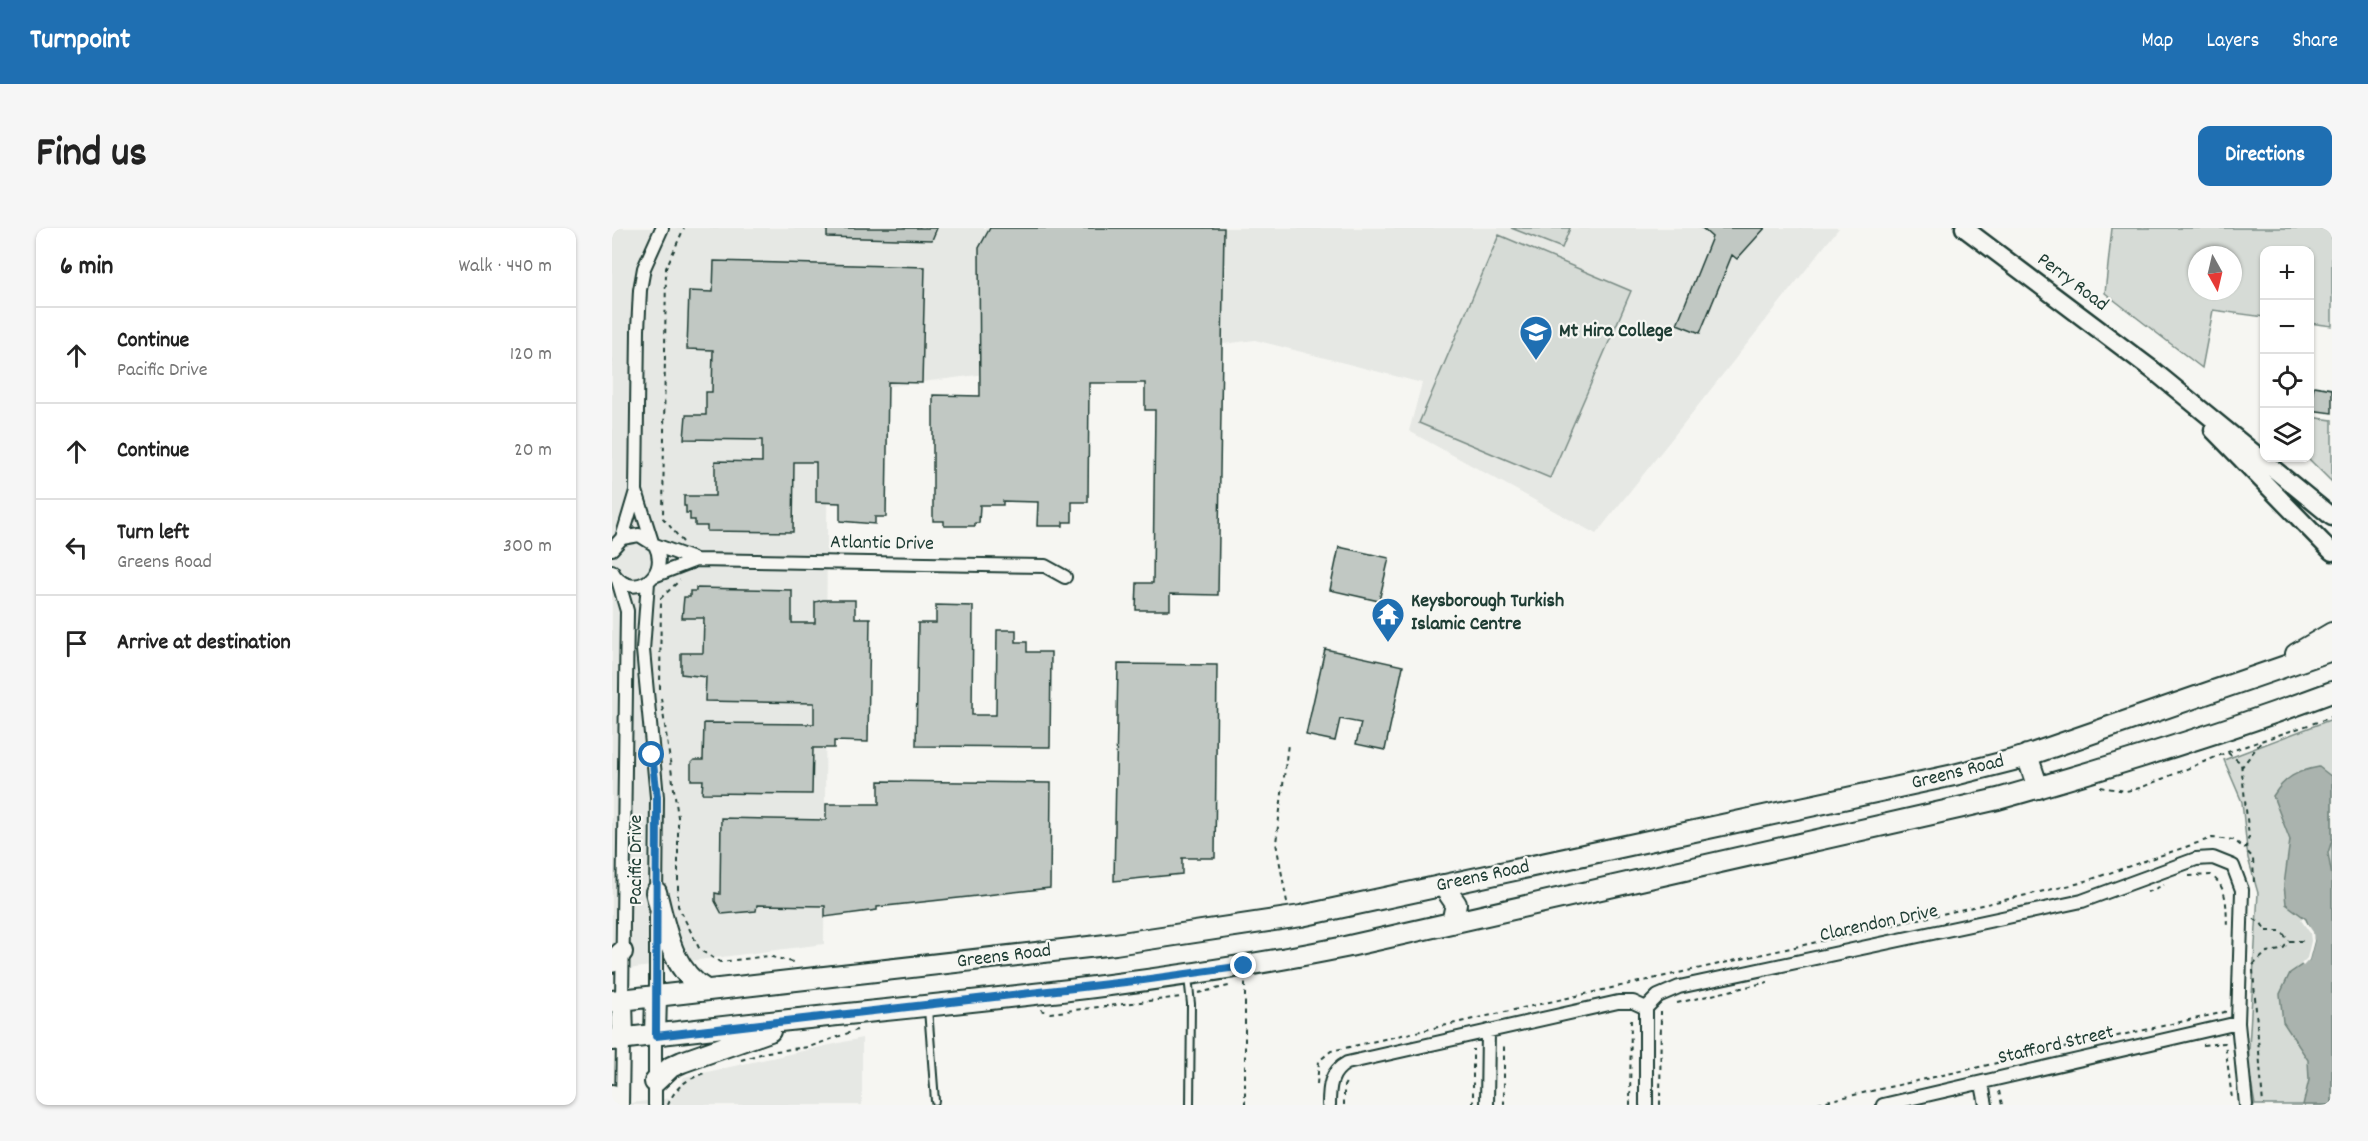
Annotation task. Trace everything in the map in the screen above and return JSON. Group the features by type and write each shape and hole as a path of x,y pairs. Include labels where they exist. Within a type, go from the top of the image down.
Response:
{"main road":[{"name":"Perry Road","path":"1964,228 2154,371 2332,517"},
{"name":"Perry Road","path":"2154,371 2332,552"},
{"path":"2258,677 2332,633"},
{"name":"Greens Road","path":"617,1000 1203,932 1301,916 1873,794 2027,755 2332,650"},
{"name":"Greens Road","path":"617,1040 1188,974 1298,956 1452,923 2038,788 2225,731 2332,692"},
{"path":"2027,755 2038,788"},
{"path":"1443,885 1456,904 1452,923"},
{"path":"656,892 669,940 680,967 694,983 706,990"},
{"path":"656,996 656,1036"},
{"path":"617,1000 617,1040"},
{"path":"655,1082 671,1067 682,1062 801,1020"},
{"path":"612,1095 617,1105"}],"street":[{"path":"653,543 636,491 640,290 644,268 662,228"},
{"path":"615,544 636,491"},
{"name":"Atlantic Drive","path":"615,544 639,536 682,560 1045,566 1065,577"},
{"name":"Pacific Drive","path":"653,543 660,562 651,579 643,650 657,797 656,996"},
{"path":"614,575 631,585 651,579 682,560"},
{"name":"Pacific Drive","path":"614,575 627,611 617,1000"},
{"name":"Clarendon Drive","path":"1646,1009 1658,996 1679,987 2082,901 2196,859 2212,858 2233,866 2242,890 2238,1023 2246,1105"},
{"path":"1329,1105 1333,1075 1338,1068 1347,1064 1618,1002 1633,1002 1646,1009 1646,1105"},
{"name":"Stafford Street","path":"1883,1105 1984,1094 2238,1023"},
{"path":"1487,1105 1488,1031"},
{"path":"655,1105 656,1036"},
{"path":"617,1040 622,1105"}],"lane":[{"path":"1188,974 1191,1004 1190,1105"},
{"path":"928,1005 935,1101"}],"path":[{"path":"684,228 666,268 663,518 683,539 680,580 661,598 660,691 678,818 678,906 700,950 720,962 768,956 800,963"},
{"path":"2241,768 2262,740"},
{"path":"1287,744 1276,843 1288,905"},
{"path":"1317,1086 1320,1060 1330,1051 2080,883 2212,838 2234,840 2245,849"},
{"path":"2188,876 2211,875 2219,881 2226,900 2227,932"},
{"path":"2142,893 2170,883"},
{"path":"1282,905 1293,904"},
{"path":"2254,920 2261,923 2266,931 2281,931 2289,942"},
{"path":"2253,965 2267,952 2282,950 2289,942 2304,941"},
{"path":"1672,1004 1777,980"},
{"path":"1245,982 1245,1105"},
{"path":"1809,1105 2225,1011 2225,1000"},
{"path":"1630,1105 1631,1013 1661,1006 1660,1105"},
{"path":"1473,1105 1473,1049 1504,1042 1504,1105"},
{"path":"2200,1046 2225,1043 2232,1105"},
{"path":"1344,1105 1344,1086 1350,1077"},
{"path":"1984,1094 2008,1089"},
{"path":"1999,1091 2002,1105"}],"shaded area":[{"path":"612,228 1839,228 1596,534 1409,431 1422,383 1255,340 828,394 824,944 612,971"},
{"path":"1511,228 1570,228 1562,248"},
{"path":"2112,228 2332,228 2332,326 2314,324 2314,246 2260,246 2260,316 2213,310 2202,368 2105,293"},
{"path":"1499,235 1631,291 1550,478 1419,423"},
{"path":"2314,418 2332,420 2332,482 2312,462 2314,462"},
{"path":"2332,719 2332,1105 2255,1105 2248,1065 2258,893 2248,858 2242,802 2224,760"},
{"path":"2319,767 2332,777 2332,840 2328,853 2332,877 2332,1105 2303,1105 2309,1080 2308,1060 2283,1022 2280,994 2290,973 2309,960 2314,941 2306,919 2286,904 2284,885 2290,840 2273,796 2292,776"},
{"path":"862,1038 862,1105 612,1105 673,1098 684,1077"}],"pier":[{"path":"2303,917 2313,932 2314,941 2309,960 2303,966 2301,964 2307,958 2311,941 2310,933 2301,920"}],"building":[{"path":"827,228 937,228 932,240 827,237"},
{"path":"990,228 1224,228 1218,595 1170,594 1170,610 1136,610 1137,583 1153,583 1155,410 1145,410 1145,383 1089,383 1088,502 1072,502 1072,522 1063,522 1063,526 1037,526 1038,502 1003,501 1003,505 980,505 979,523 975,523 975,526 944,526 944,521 933,521 933,395 980,396 979,248"},
{"path":"1702,228 1765,228 1737,259 1732,255 1700,333 1677,324 1712,237"},
{"path":"714,261 925,267 922,383 888,382 886,517 875,517 875,524 840,521 840,503 816,502 816,462 794,462 793,532 707,531 707,526 695,526 695,520 690,520 690,513 686,513 686,506 684,506 684,496 715,496 715,461 762,462 762,440 684,439 686,415 706,415 706,392 712,392 713,350 687,349 689,291 713,292"},
{"path":"2314,386 2332,389 2332,413 2314,411"},
{"path":"1339,547 1389,558 1379,601 1330,590"},
{"path":"696,588 792,590 792,623 815,623 815,602 823,600 855,600 855,618 870,618 868,742 834,741 834,748 813,748 812,794 702,793 703,780 691,780 691,763 694,760 703,760 704,723 814,724 814,703 705,701 706,677 681,674 681,653 703,653 704,618 682,618 684,597 690,597 690,591 696,591"},
{"path":"936,605 973,606 972,715 996,715 997,630 1016,630 1016,642 1027,642 1027,652 1051,652 1050,747 916,746 918,623 936,623"},
{"path":"1325,649 1403,666 1385,750 1356,744 1361,723 1340,719 1335,741 1306,735"},
{"path":"1118,664 1217,665 1215,858 1182,858 1182,874 1114,881"},
{"path":"879,781 1051,783 1050,888 877,907 877,910 825,917 825,906 757,905 756,911 722,914 715,901 715,893 720,894 721,818 826,820 826,804 879,804"}],"place":[{"name":"Mt Hira College","path":"1536,361"},
{"name":"Keysborough Turkish Islamic Centre","path":"1388,643"}],"route":[{"path":"652,755 657,797 656,1036 1143,980 1244,966"}]}
